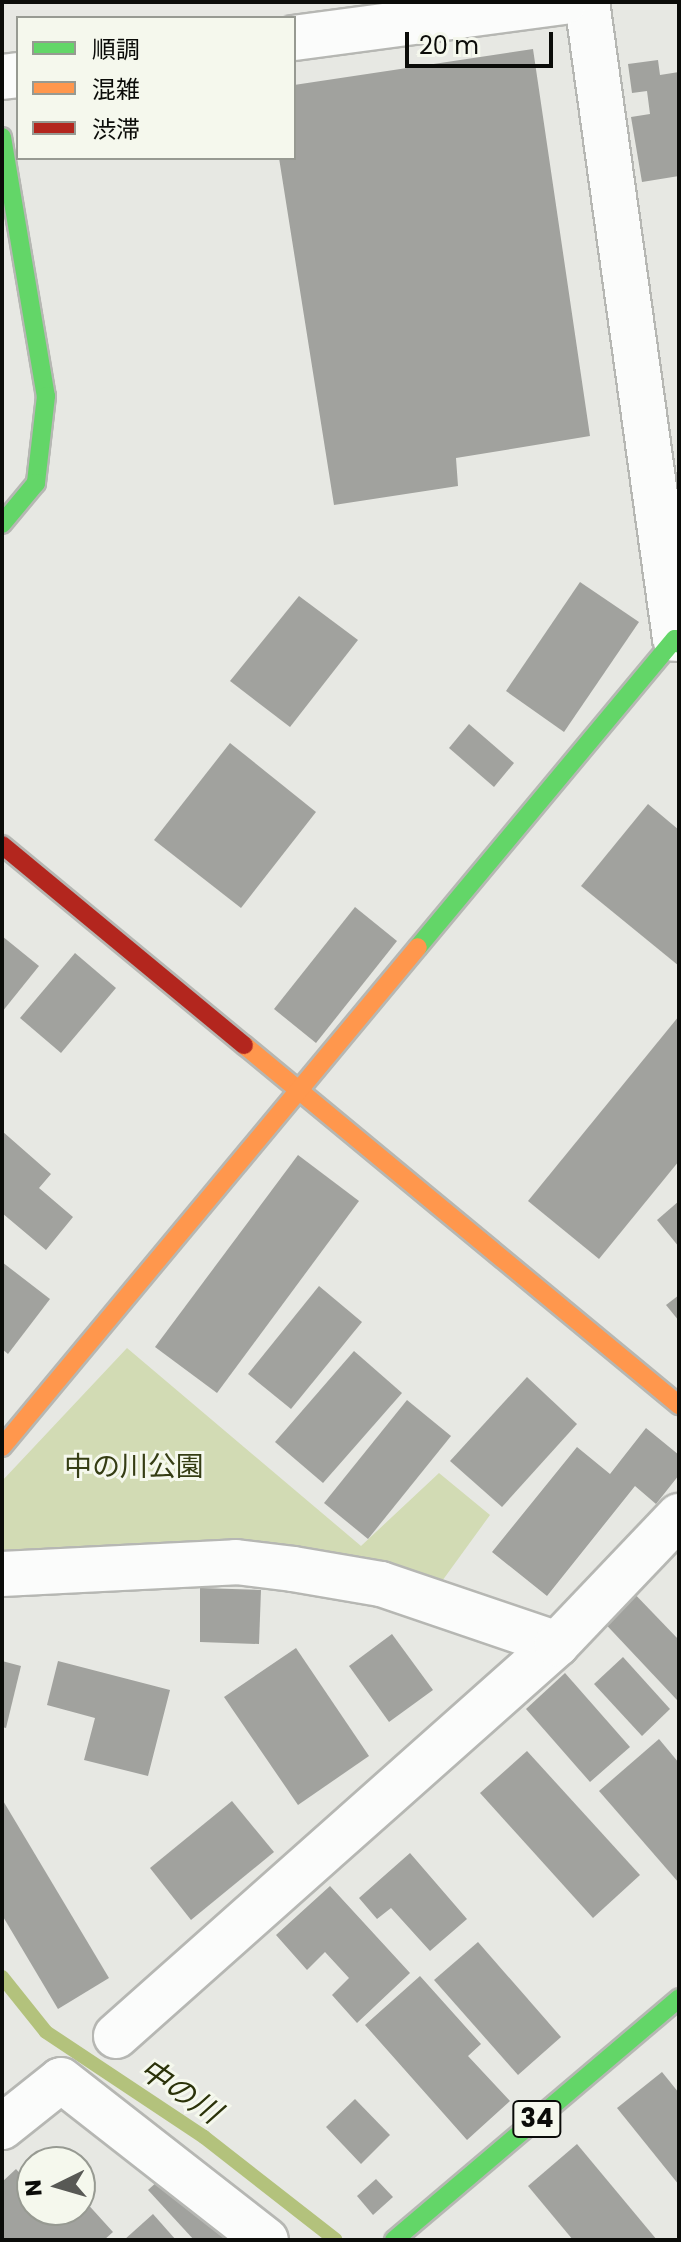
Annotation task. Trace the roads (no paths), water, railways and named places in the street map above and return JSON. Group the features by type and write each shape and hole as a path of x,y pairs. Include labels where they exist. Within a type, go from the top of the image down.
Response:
{"street":[{"path":"296,38 565,2"},
{"path":"2,1447 299,1086 677,641 587,2"},
{"path":"2,137 46,396 36,483 2,524"},
{"path":"2,845 299,1086 679,1405"},
{"path":"116,2036 557,1644 679,1516"},
{"path":"2,1574 236,1562 308,1570 381,1584 557,1644"},
{"name":"34","path":"394,2240 679,1998"},
{"path":"2,2127 61,2080 266,2240"}],"waterway":[{"name":"中の川","path":"2,1977 46,2032 204,2137 336,2240"}],"park label":[{"name":"中の川公園","path":"134,1467"}]}
